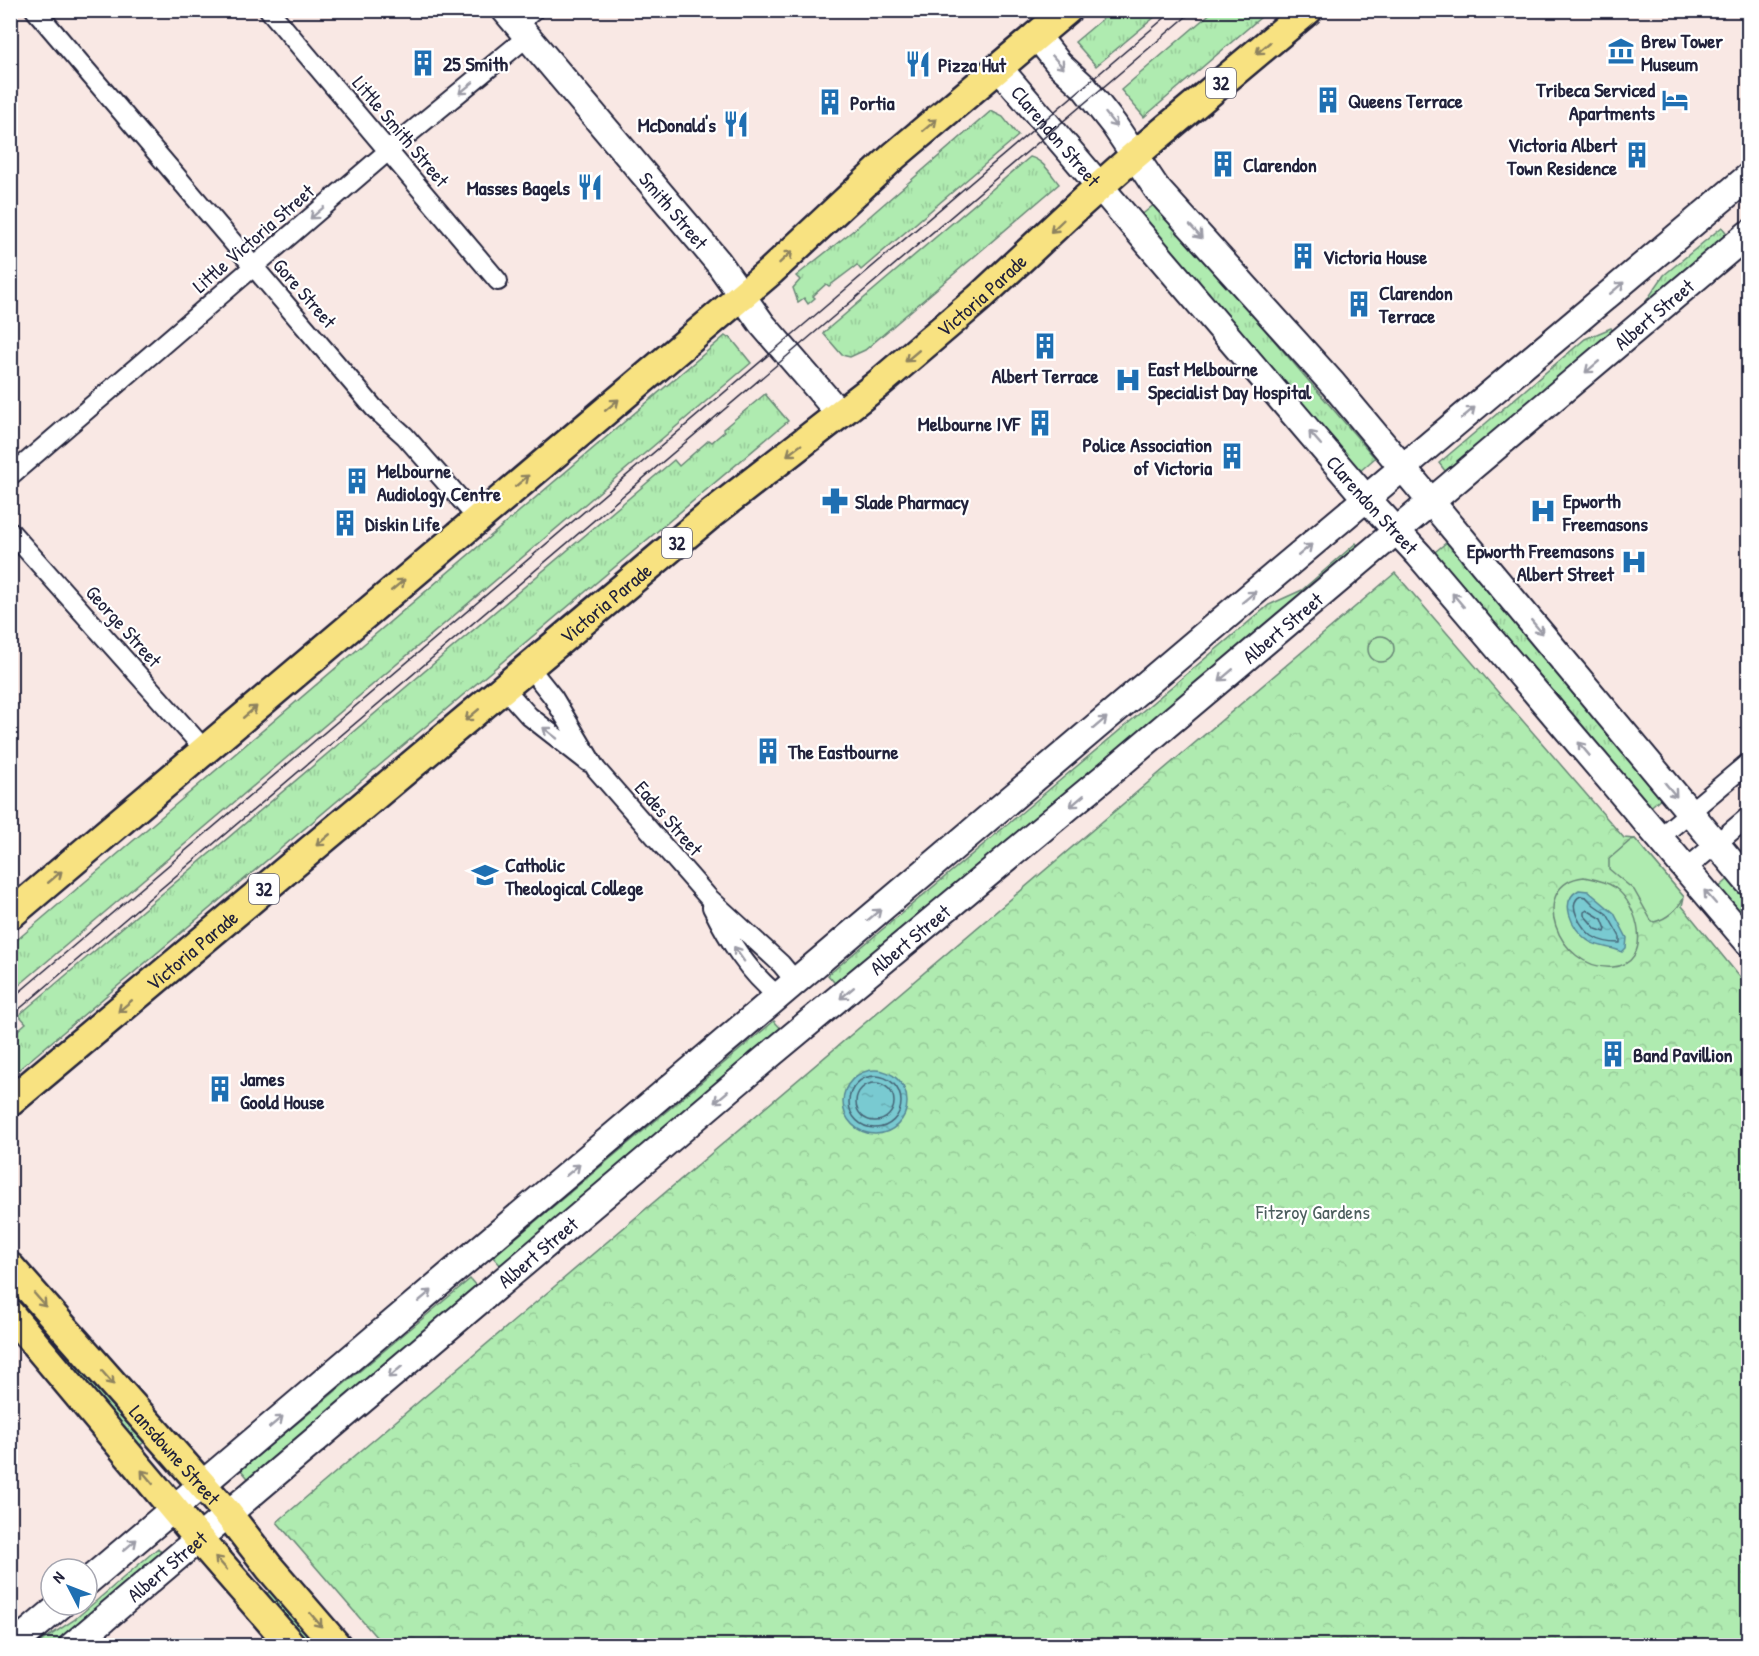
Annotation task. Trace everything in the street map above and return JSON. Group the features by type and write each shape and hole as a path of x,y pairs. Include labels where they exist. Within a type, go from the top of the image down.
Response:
{"main road":[{"path":"10,915 771,271 894,156 1066,10"},
{"name":"Victoria Parade","path":"10,1102 738,492 877,385 978,299 1135,155 1308,10"},
{"name":"Lansdowne Street","path":"10,1267 228,1514 269,1567 338,1646"},
{"name":"Lansdowne Street","path":"10,1314 292,1646"}],"street":[{"name":"Gore Street","path":"35,10 374,408 405,436 477,518"},
{"name":"Little Smith Street","path":"269,10 498,281"},
{"name":"Little Victoria Street","path":"10,476 388,151 521,21"},
{"name":"Smith Street","path":"521,21 709,251 762,324 840,414"},
{"path":"1036,35 1059,64 1084,87 1100,106 1157,189 1333,384 1404,467 1749,882"},
{"name":"Clarendon Street","path":"998,67 1749,942"},
{"name":"Albert Street","path":"99,1572 1366,498 1749,177"},
{"name":"Albert Street","path":"72,1646 765,1059 815,1020 1749,234"},
{"name":"George Street","path":"10,531 205,750"},
{"name":"Eades Street","path":"529,667 553,697 596,769 708,897 781,964 787,989 761,983 726,935 708,897"},
{"name":"Eades Street","path":"504,688 529,716 596,769"},
{"path":"1659,838 1749,763"},
{"path":"1686,870 1749,817"},
{"path":"787,989 815,1020"},
{"path":"472,1256 497,1285"},
{"path":"12,1646 46,1617"}],"green space":[{"path":"1112,11 1162,11 1096,66 1075,42"},
{"path":"1213,11 1268,11 1144,117 1121,90"},
{"path":"991,111 1003,117 1018,136 861,270 857,265 829,286 826,284 808,304 804,298 798,302 793,288 800,280 796,276 855,229"},
{"path":"1030,157 1043,164 1059,184 865,350 850,357 842,355 823,333"},
{"path":"1156,203 1375,458 1358,473 1139,217"},
{"path":"1722,227 1731,239 1647,311 1642,307 1664,275"},
{"path":"1611,328 1616,336 1449,476 1439,463 1585,339"},
{"path":"725,336 730,337 751,363 11,992 11,945"},
{"path":"765,394 788,421 11,1076 11,1036 26,1023 19,1015 674,460 679,466 709,440 712,442 725,431 723,429"},
{"path":"1447,542 1663,796 1646,811 1430,556"},
{"path":"1356,543 1362,551 839,988 828,975 1269,605 1302,590"},
{"name":"Fitzroy Gardens","path":"1395,573 1624,838 1635,839 1684,897 1682,906 1748,987 1748,1645 383,1645 277,1522"},
{"path":"1381,636 1390,640 1394,649 1390,658 1381,662 1372,658 1368,649 1372,640"},
{"path":"1635,839 1684,897 1672,913 1654,922 1634,890 1609,869 1609,859"},
{"path":"1733,875 1748,894 1748,932 1714,892"},
{"path":"1584,877 1611,885 1623,895 1630,906 1638,932 1638,945 1634,956 1626,963 1613,967 1593,965 1576,955 1564,942 1556,926 1553,909 1556,894 1567,883"},
{"path":"774,1021 785,1033 504,1269 493,1257"},
{"path":"10,1279 56,1332 47,1339 11,1297"},
{"path":"470,1279 481,1292 252,1483 241,1470"},
{"path":"74,1351 149,1438 137,1448 62,1361"},
{"path":"158,1548 166,1558 99,1614 99,1599"},
{"path":"275,1587 325,1645 304,1645 263,1597"},
{"path":"78,1617 95,1617 61,1645 34,1646"}],"water":[{"path":"1579,890 1588,891 1614,913 1627,938 1626,948 1622,952 1591,943 1576,929 1568,907 1569,901"},
{"path":"875,1070 887,1072 898,1079 905,1090 907,1102 905,1114 898,1125 887,1132 875,1134 863,1132 852,1125 845,1114 843,1102 845,1090 852,1079 863,1072"}],"tram line":[{"path":"10,1000 1174,10"},
{"path":"10,1017 1194,10"}],"place":[{"name":"Brew Tower Museum","path":"1621,51"},
{"name":"25 Smith","path":"423,63"},
{"name":"Pizza Hut","path":"918,64"},
{"name":"Queens Terrace","path":"1328,100"},
{"name":"Tribeca Serviced Apartments","path":"1675,100"},
{"name":"Portia","path":"830,102"},
{"name":"McDonald's","path":"736,124"},
{"name":"Victoria Albert Town Residence","path":"1637,155"},
{"name":"Clarendon","path":"1223,164"},
{"name":"Masses Bagels","path":"590,187"},
{"name":"Victoria House","path":"1303,256"},
{"name":"Clarendon Terrace","path":"1359,304"},
{"name":"Albert Terrace","path":"1045,346"},
{"name":"East Melbourne Specialist Day Hospital","path":"1128,380"},
{"name":"Melbourne IVF","path":"1040,423"},
{"name":"Police Association of Victoria","path":"1232,456"},
{"name":"Melbourne Audiology Centre","path":"357,481"},
{"name":"Slade Pharmacy","path":"835,501"},
{"name":"Epworth Freemasons","path":"1543,511"},
{"name":"Diskin Life","path":"345,523"},
{"name":"Epworth Freemasons Albert Street","path":"1634,562"},
{"name":"The Eastbourne","path":"768,751"},
{"name":"Catholic Theological College","path":"485,875"},
{"name":"Band Pavillion","path":"1613,1054"},
{"name":"James Goold House","path":"220,1089"}]}
